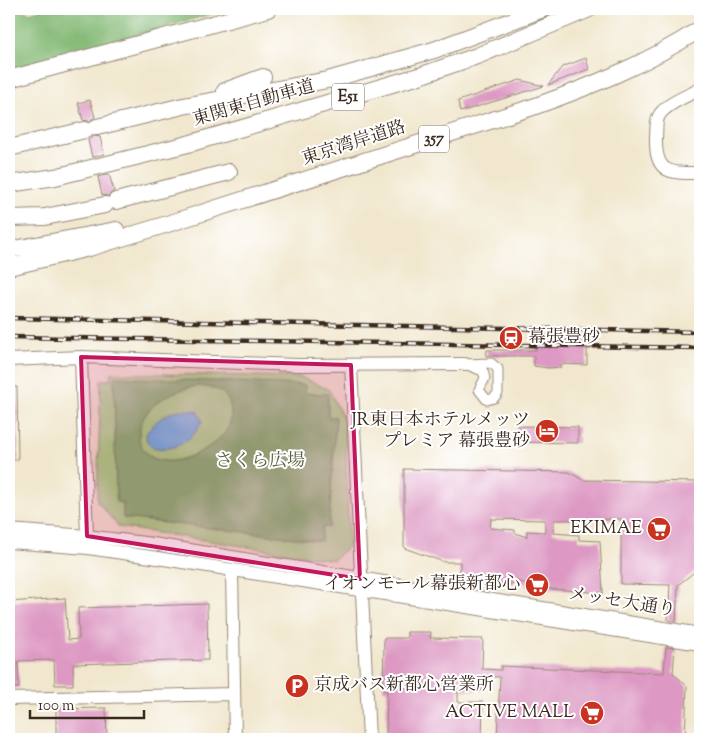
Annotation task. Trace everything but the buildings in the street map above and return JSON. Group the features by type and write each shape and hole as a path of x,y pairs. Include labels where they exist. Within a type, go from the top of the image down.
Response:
{"highway":[{"path":"9,79 268,9"},
{"name":"東関東自動車道","path":"9,148 182,106 274,91 384,65 442,48 544,9"},
{"name":"東関東自動車道","path":"9,184 55,176 188,144 325,104 477,56 589,9"},
{"name":"東京湾岸道路","path":"9,267 89,248 158,227 584,89 658,54 700,29"},
{"name":"357","path":"584,89 603,85 652,64 700,38"},
{"path":"182,106 263,77"},
{"path":"9,218 44,216 111,203 229,172"},
{"path":"9,250 41,246 122,229 158,227"}],"street":[{"path":"700,89 661,113 657,120 656,153 661,165 672,173 700,173"},
{"path":"81,357 87,536"},
{"path":"9,360 81,357 249,364 491,363 497,366 498,393 494,398 487,400 480,394 480,387 485,378 484,371 465,364"},
{"path":"351,365 360,585 369,739"},
{"path":"9,530 87,536 360,585"},
{"path":"9,542 88,548 232,570 360,585"},
{"path":"232,570 235,739"},
{"name":"メッセ大通り","path":"360,585 700,634"},
{"name":"メッセ大通り","path":"360,585 380,592 700,644"},
{"path":"9,699 233,694"}],"highlighted area":[{"path":"81,357 351,365 360,579 87,536"}],"green space":[{"path":"9,9 21,9 29,13 42,9 230,9 9,70"},
{"name":"さくら広場","path":"111,373 301,377 329,390 345,422 349,546 333,560 119,527 97,501 101,380 110,380"},
{"name":"さくら広場","path":"114,377 305,385 305,393 328,394 328,417 336,417 329,527 322,527 321,541 123,518 123,503 116,502","holes":["196,386 222,392 229,401 231,421 224,433 210,446 183,459 162,461 148,454 140,442 140,426 149,410 168,396"]}],"water":[{"path":"179,410 197,411 202,421 194,434 175,446 168,448 152,447 147,441 146,434 160,419"}],"railway":[{"path":"9,318 700,332"},
{"path":"9,337 700,348"}],"place":[{"name":"幕張豊砂","path":"511,338"},
{"name":"JR東日本ホテルメッツ プレミア 幕張豊砂","path":"547,431"},
{"name":"EKIMAE","path":"659,529"},
{"name":"イオンモール幕張新都心","path":"537,585"},
{"name":"京成バス新都心営業所","path":"297,686"},
{"name":"ACTIVE MALL","path":"592,713"}]}
